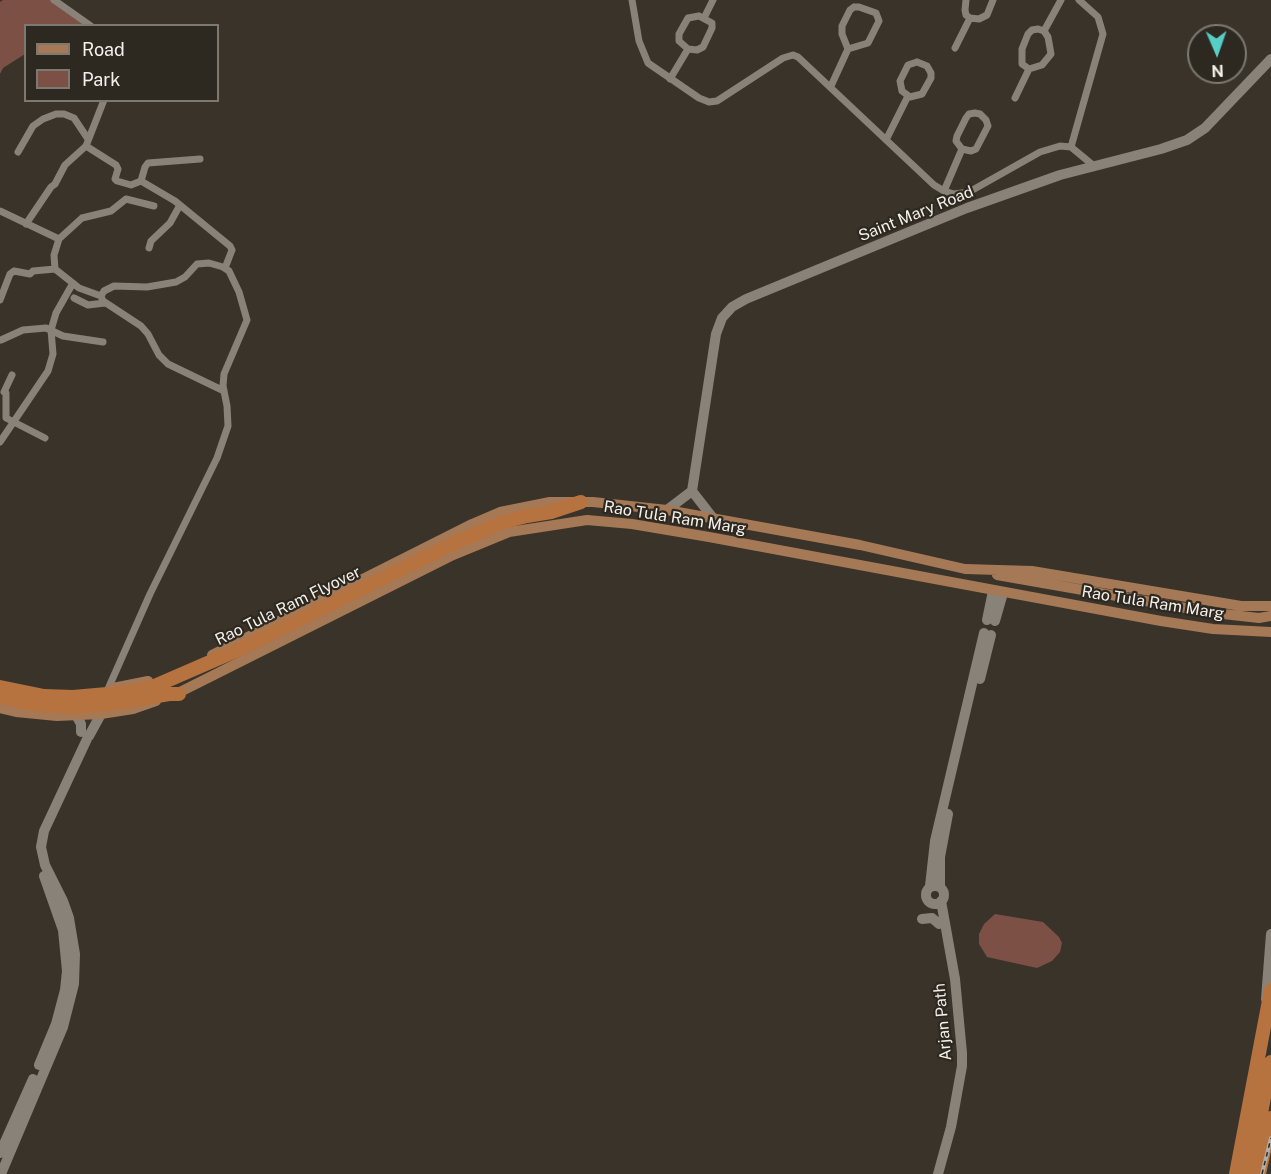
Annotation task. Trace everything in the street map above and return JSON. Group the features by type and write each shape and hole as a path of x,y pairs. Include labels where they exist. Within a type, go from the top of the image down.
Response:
{"highway":[{"name":"Rao Tula Ram Flyover","path":"0,687 44,696 73,697 130,692 157,685 240,649 448,546 503,522 551,512 581,502"},
{"path":"0,697 47,706 72,707 179,694"},
{"path":"1236,1174 1271,990"},
{"path":"1249,1174 1271,1068"},
{"path":"1259,1174 1271,1118"}],"main road":[{"name":"Saint Mary Road","path":"692,491 716,334 722,318 732,307 746,299 967,208 1052,178 1169,147 1197,135 1219,115 1271,59"},
{"path":"667,510 692,491 713,518"},
{"name":"Rao Tula Ram Marg","path":"0,681 51,690 108,689 162,679 186,669 440,539 500,512 550,502 581,502 667,510 860,545 965,569 1032,571 1241,606 1271,606"},
{"name":"Rao Tula Ram Marg","path":"0,708 57,716 101,714 133,709 179,694 453,555 509,532 569,521 587,520 632,524 1192,626 1271,632"},
{"path":"965,569 1214,613 1259,618 1271,616"},
{"path":"991,620 998,592"},
{"path":"935,887 944,894 938,902 927,900 926,895 935,887 937,831 987,634"},
{"path":"0,1153 56,1024 67,980 63,930 42,863 41,847 44,831 84,735 101,714"},
{"path":"76,715 84,735"},
{"path":"0,1174 63,1027 74,984 75,954 69,918 63,901 42,863"},
{"name":"Arjan Path","path":"930,1174 957,1069 956,1035 939,924 938,902"},
{"name":"Arjan Path","path":"938,902 955,979 962,1053 961,1076 938,1174"},
{"path":"922,919 932,918 939,924"},
{"path":"1265,1023 1271,934"}],"street":[{"path":"54,0 88,24"},
{"path":"633,0 644,58 653,68 699,98 709,102 717,101 783,58 793,55 831,86 934,185 944,191 954,194 969,192 1049,148 1060,146 1071,147 1094,166"},
{"path":"704,18 713,0"},
{"path":"966,0 966,15 979,20 985,18 993,0"},
{"path":"1044,32 1061,0"},
{"path":"1071,147 1103,34 1098,17 1079,0"},
{"path":"831,86 848,49 842,30 850,10 859,7 876,14 879,21 868,43 848,49"},
{"path":"690,17 704,18 713,25 705,44 697,50 688,49 679,42 679,34 690,17"},
{"path":"956,48 970,18"},
{"path":"1015,98 1029,69 1042,65 1049,58 1050,43 1044,32 1038,29 1032,30 1024,42 1022,64 1029,69"},
{"path":"670,79 688,49"},
{"path":"912,63 923,64 931,73 928,85 922,94 908,96 902,91 900,85 906,68 912,63"},
{"path":"886,140 908,96"},
{"path":"26,224 51,186 55,184 65,165 87,142 103,102"},
{"path":"18,152 35,124 43,118 56,114 70,115 87,142 116,165 118,169 115,179 131,186 141,181"},
{"path":"969,114 980,114 988,126 978,147 971,151 962,149 956,141 966,118 969,114"},
{"path":"944,191 962,149"},
{"path":"141,181 144,167 148,163 200,159"},
{"path":"141,181 180,205 230,246 232,250 225,268"},
{"path":"54,269 54,255 59,239 82,218 111,211 126,199 154,206"},
{"path":"149,248 151,242 170,223 180,205"},
{"path":"0,211 59,239"},
{"path":"103,300 104,291 114,285 147,287 176,282 201,263 225,268 231,275 239,292 247,320 224,374 224,391 229,416 218,458 150,594 108,689"},
{"path":"0,300 10,274 14,271 30,274 33,271 54,269 79,288 103,300 145,330 155,349 168,364 224,391"},
{"path":"0,442 48,371 53,354 51,330 56,313 73,283"},
{"path":"74,298 88,305 103,300"},
{"path":"1,340 32,328 46,328 63,336 103,342"},
{"path":"12,375 4,392 6,393 6,418 45,438"}],"green space":[{"path":"3,0 56,0 86,24 24,24 24,55 3,68 0,74 0,2"},
{"path":"995,914 1043,922 1059,937 1062,943 1060,952 1052,961 1037,968 987,957 979,944 979,934 984,924"}],"railway":[{"path":"1262,1174 1271,1138"}]}
